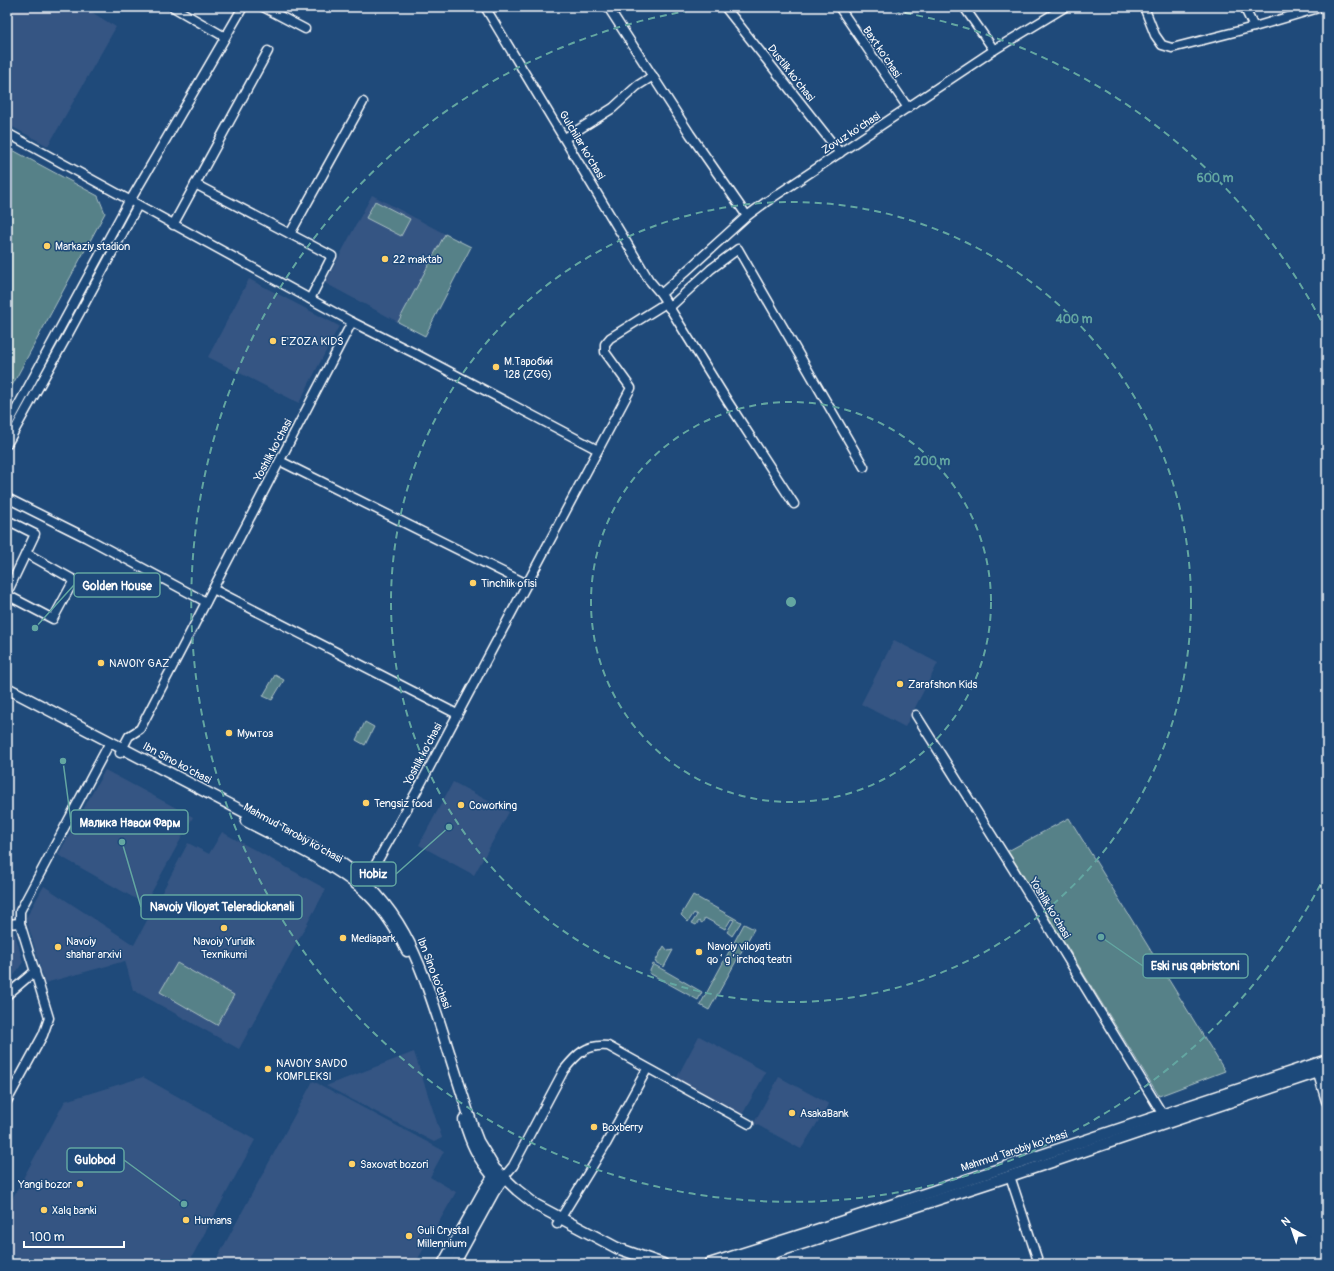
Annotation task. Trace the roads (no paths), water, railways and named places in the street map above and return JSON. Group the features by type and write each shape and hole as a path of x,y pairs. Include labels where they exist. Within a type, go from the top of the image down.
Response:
{"main road":[{"path":"7,688 109,744"},
{"name":"Mahmud Tarobiy ko'chasi","path":"7,695 121,750 363,885 390,921 415,970 468,1135 480,1160 534,1211 559,1222 609,1251 641,1264"},
{"name":"Mahmud Tarobiy ko'chasi","path":"709,1264 1162,1115 1323,1065"},
{"name":"Mahmud Tarobiy ko'chasi","path":"740,1264 772,1259 1010,1176 1303,1078 1323,1065"},
{"path":"1323,1065 1325,1096"},
{"path":"1303,1078 1311,1080 1325,1096"},
{"path":"443,1264 498,1177"},
{"path":"454,1264 493,1193 498,1177"},
{"path":"559,1222 617,1248 652,1262 663,1264"}],"street":[{"path":"173,7 225,37"},
{"path":"7,426 243,7"},
{"path":"263,7 305,29"},
{"name":"Gulchilar ko'chasi","path":"485,7 649,280 661,294 794,504"},
{"path":"608,7 690,134 747,216"},
{"name":"Dustlik ko'chasi","path":"725,7 840,153"},
{"name":"Baxt ko'chasi","path":"839,7 908,108"},
{"path":"964,7 994,50"},
{"name":"Zovuz ko'chasi","path":"661,294 747,216 766,202 1053,10 1065,7"},
{"path":"1144,7 1155,35 1162,45 1172,48 1254,27 1322,7"},
{"path":"1244,7 1254,27"},
{"path":"173,225 268,51"},
{"path":"564,138 613,108 638,86 653,76"},
{"path":"290,234 363,102"},
{"path":"7,133 352,322 598,450"},
{"path":"195,184 332,256 310,299"},
{"path":"7,444 66,338 132,202"},
{"path":"668,305 710,269 738,249 864,467"},
{"name":"Yoshlik ko'chasi","path":"363,885 374,869 458,714 631,388 605,352 605,344 610,338 668,305"},
{"name":"Yoshlik ko'chasi","path":"121,750 129,736 140,729 352,322"},
{"path":"280,461 527,584"},
{"path":"7,498 86,537 206,602"},
{"path":"7,520 35,534 26,553 7,594 53,619 74,580 26,553"},
{"path":"213,589 458,714"},
{"name":"Yoshlik ko'chasi","path":"916,715 1017,876 1162,1115"},
{"path":"7,1101 43,1035 48,1018 20,923 20,911 109,744"},
{"path":"7,924 20,923"},
{"path":"7,995 35,971"},
{"path":"498,1177 513,1166 564,1070 575,1056 586,1048 608,1046 647,1069 749,1124"},
{"path":"559,1222 606,1144 647,1069"},
{"path":"1010,1176 1039,1264"}],"place":[{"name":"Markaziy stadion","path":"47,246"},
{"name":"22 maktab","path":"385,259"},
{"name":"E'ZOZA KIDS","path":"273,341"},
{"name":"М.Таробий 128 (ZGG)","path":"496,367"},
{"name":"Tinchlik ofisi","path":"473,583"},
{"name":"Golden House","path":"35,628"},
{"name":"NAVOIY GAZ","path":"101,663"},
{"name":"Zarafshon Kids","path":"900,684"},
{"name":"Мумтоз","path":"229,733"},
{"name":"Малика Навои Фарм","path":"63,761"},
{"name":"Tengsiz food","path":"366,803"},
{"name":"Coworking","path":"461,805"},
{"name":"Hobiz","path":"449,827"},
{"name":"Navoiy Viloyat Teleradiokanali","path":"122,842"},
{"name":"Navoiy Yuridik Texnikumi","path":"224,928"},
{"name":"Eski rus qabristoni","path":"1101,937"},
{"name":"Mediapark","path":"343,938"},
{"name":"Navoiy shahar arxivi","path":"58,947"},
{"name":"Navoiy viloyati qoʻgʻirchoq teatri","path":"699,952"},
{"name":"NAVOIY SAVDO KOMPLEKSI","path":"268,1069"},
{"name":"AsakaBank","path":"792,1113"},
{"name":"Boxberry","path":"594,1127"},
{"name":"Saxovat bozori","path":"352,1164"},
{"name":"Yangi bozor","path":"80,1184"},
{"name":"Gulobod","path":"184,1204"},
{"name":"Xalq banki","path":"44,1210"},
{"name":"Humans","path":"186,1220"},
{"name":"Guli Crystal Millennium","path":"409,1236"}]}
